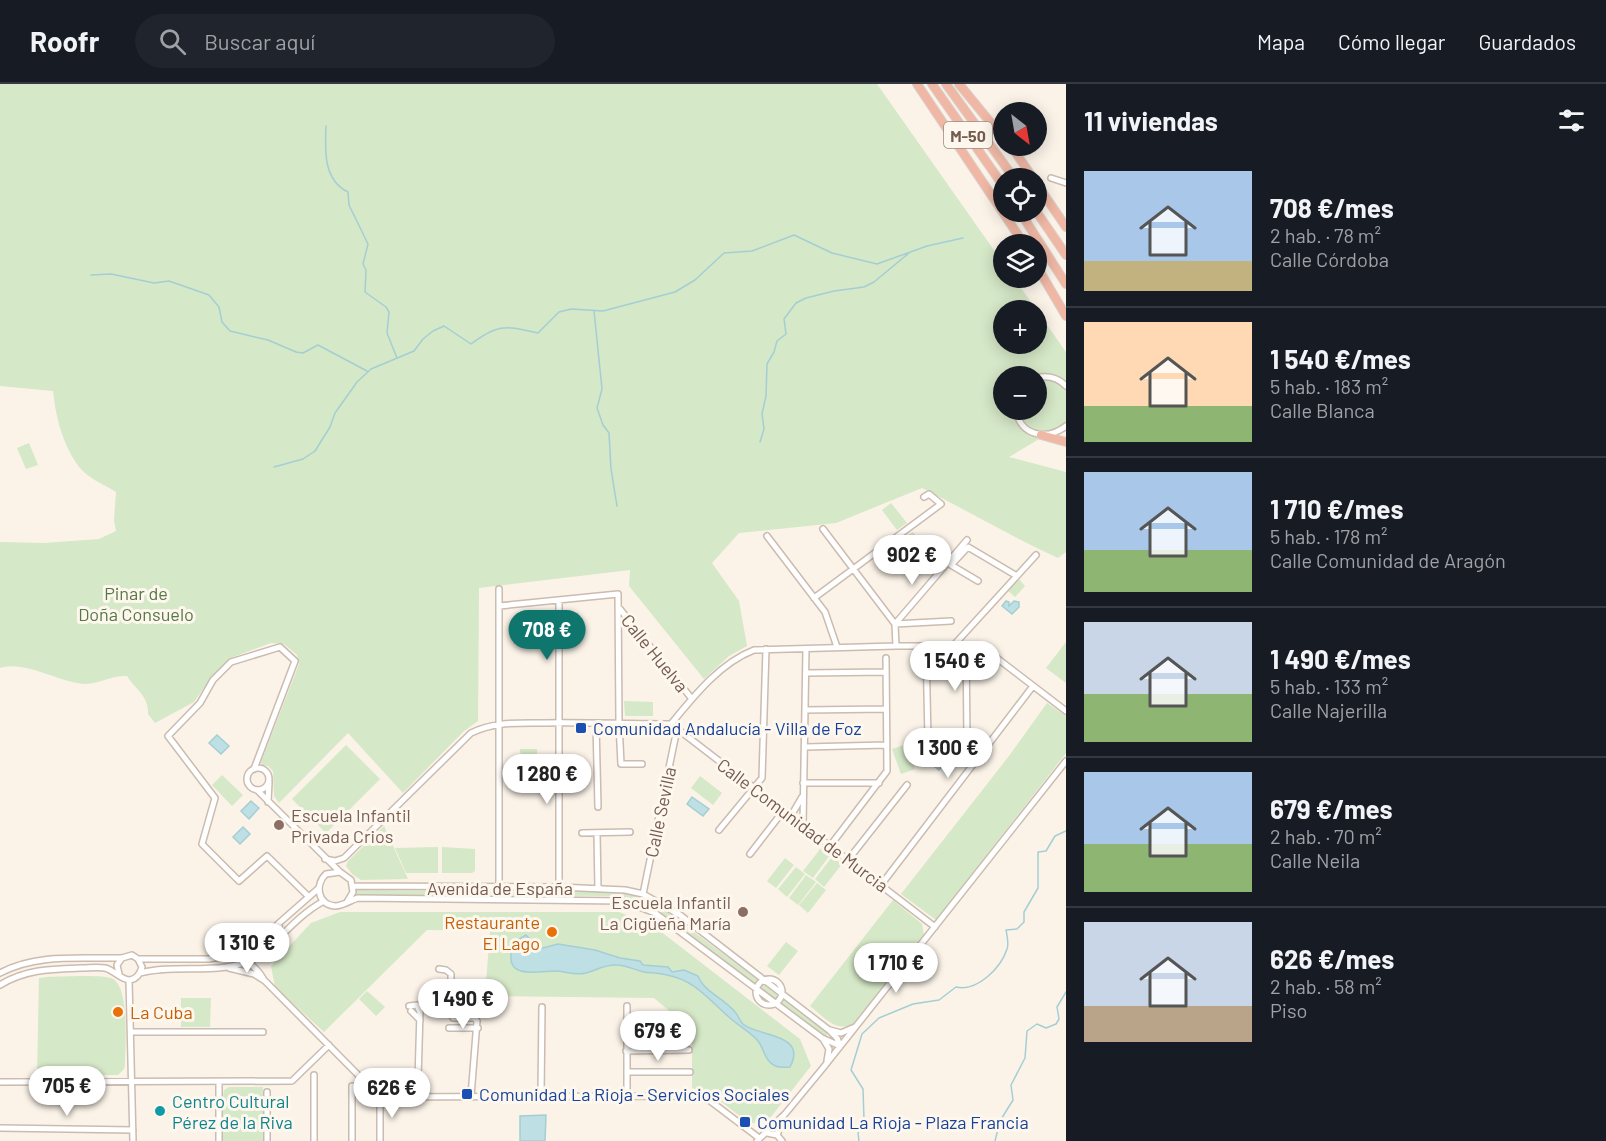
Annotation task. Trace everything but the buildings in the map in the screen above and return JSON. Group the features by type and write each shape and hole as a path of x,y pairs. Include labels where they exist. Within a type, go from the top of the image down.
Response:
{"highway":[{"path":"912,84 957,144"},
{"path":"918,84 1017,234"},
{"name":"M-50","path":"933,84 993,171"},
{"name":"M-50","path":"946,84 1007,168"},
{"path":"959,84 993,126"},
{"path":"966,84 993,120"},
{"path":"1047,199 1066,227"},
{"path":"1026,222 1066,284"},
{"path":"1044,222 1066,255"},
{"path":"1047,284 1066,316"},
{"path":"1041,435 1066,442"}],"street":[{"path":"1051,178 1066,183"},
{"path":"1047,377 1056,379 1066,386"},
{"path":"1019,420 1026,429 1041,435 1059,432 1066,426"},
{"path":"814,598 941,504 928,494 924,497"},
{"path":"823,529 895,624 896,646"},
{"path":"767,536 825,612 837,647"},
{"path":"895,624 967,540"},
{"path":"978,581 951,565 968,547 1017,576"},
{"path":"953,646 1036,555"},
{"path":"499,589 499,887"},
{"path":"499,606 618,594 621,765 642,764"},
{"path":"559,600 559,887"},
{"name":"Calle Huelva","path":"619,608 692,699"},
{"path":"895,624 951,621"},
{"path":"254,769 295,661 280,646 231,662 213,680 200,703 168,736 215,798 202,844 239,880 267,856 308,896"},
{"path":"325,859 335,861 344,858 471,733 499,724 558,722 671,724 692,699 739,656 754,650 896,646 966,646 985,649 1066,711"},
{"path":"926,646 928,740"},
{"path":"966,646 967,738"},
{"path":"719,830 762,778 766,649"},
{"path":"803,825 806,649"},
{"path":"830,846 887,771 886,658"},
{"path":"806,673 886,672"},
{"path":"881,885 1033,686"},
{"path":"805,710 886,709"},
{"path":"596,723 598,807"},
{"name":"Calle Comunidad de Murcia","path":"671,724 935,927"},
{"name":"Calle Sevilla","path":"643,894 677,729"},
{"path":"805,747 886,745"},
{"path":"380,1096 690,1096 709,1100 758,1139 785,1114 826,1064 1066,761"},
{"path":"268,802 270,782 267,771 260,768 254,769 247,778 249,784 325,859 348,876 353,892 347,902 335,906 324,902 319,893 320,882 326,874 325,859"},
{"path":"257,790 266,788 270,782"},
{"path":"803,783 879,783"},
{"path":"848,860 907,785"},
{"path":"791,816 803,796"},
{"path":"750,854 784,810"},
{"path":"597,832 598,889"},
{"path":"582,833 630,832"},
{"path":"342,872 344,858"},
{"path":"326,874 342,872"},
{"name":"Avenida de España","path":"353,886 559,887 625,890 643,894 680,915 762,981 829,1030 837,1038 840,1046"},
{"path":"0,973 12,967 48,958 122,958 128,955 138,959 209,959 246,952 319,888"},
{"name":"Avenida de España","path":"347,902 358,898 624,901 655,913 822,1038 840,1046"},
{"path":"229,968 260,957 301,917 324,902"},
{"path":"248,962 248,956 273,935 282,921"},
{"path":"228,956 248,962 380,1096 380,1141"},
{"path":"256,972 260,957"},
{"path":"119,974 117,965 122,958"},
{"path":"0,985 16,976 48,969 104,968 129,980 140,973 142,967 138,959"},
{"path":"140,973 158,969 229,968 256,972"},
{"path":"440,969 451,974 451,1014 453,1018 474,1018 477,1021 471,1096"},
{"path":"129,980 133,1141"},
{"path":"757,989 762,981"},
{"path":"776,1003 782,995"},
{"path":"402,1096 418,1079 419,1008 414,1004 410,1008"},
{"path":"627,1006 627,1095"},
{"path":"541,1095 542,1007"},
{"path":"829,1030 841,1033 856,1027"},
{"path":"449,1028 478,1028"},
{"path":"131,1032 263,1032"},
{"path":"822,1038 829,1049 826,1064"},
{"path":"0,1082 292,1081 329,1045"},
{"path":"626,1051 689,1050"},
{"path":"627,1072 690,1072"},
{"path":"314,1075 314,1141"},
{"path":"219,1082 219,1141"},
{"path":"352,1086 352,1141"},
{"path":"267,1092 267,1141"},
{"path":"777,1135 785,1114"},
{"path":"0,1128 133,1130"},
{"path":"767,1133 777,1135 782,1141"}],"green space":[{"name":"Pinar de Doña Consuelo","path":"0,84 877,84 993,249 993,288 1021,288 1029,300 993,300 993,354 1047,354 1047,325 1066,352 1066,423 1009,457 1066,472 1066,552 1058,558 922,488 836,523 739,533 712,563 739,601 747,646 729,656 704,679 629,586 630,570 479,588 478,721 464,731 403,793 348,733 279,803 274,796 273,771 261,762 299,664 297,655 284,644 271,643 233,657 208,682 194,702 155,723 148,714 144,697 127,676 84,684 31,669 9,666 0,668 0,542 44,543 99,539 116,531 114,520 116,492 87,475 74,459 61,431 53,391 0,386"},
{"path":"29,443 38,465 26,469 17,448"},
{"path":"891,503 907,523 897,530 882,510"},
{"path":"913,532 928,551 919,559 903,539"},
{"path":"1019,579 1025,586 1015,597 1008,591"},
{"path":"1066,642 1066,683 1046,668"},
{"path":"624,701 653,702 653,716 625,716"},
{"path":"1047,703 1066,716 1066,753 936,920 901,894 1009,756"},
{"path":"907,744 915,769 901,774 892,749"},
{"path":"346,745 380,779 326,833 292,799"},
{"path":"520,749 537,749 537,781 522,781"},
{"path":"222,775 243,795 232,806 212,785"},
{"path":"700,776 722,793 713,805 691,788"},
{"path":"384,826 408,879 361,880 346,866 348,861"},
{"path":"438,847 438,873 406,873 395,848"},
{"path":"442,847 475,849 475,871 472,873 442,873"},
{"path":"821,848 830,855 813,878 803,871"},
{"path":"832,857 842,864 824,887 815,879"},
{"path":"785,858 794,865 776,888 767,881"},
{"path":"796,867 805,874 787,897 778,889"},
{"path":"806,875 816,882 798,905 789,898"},
{"path":"817,883 826,890 808,913 799,905"},
{"path":"354,890 620,892 644,898 659,906 829,1033 825,1037 656,909 642,902 620,896 354,895"},
{"path":"893,900 922,924 924,935 853,1024 835,1025 810,1006"},
{"path":"340,912 619,912 651,924 800,1039 811,1066 767,1122 749,1123 711,1094 692,1088 692,1030 654,998 485,996 490,931 427,930 324,1032 275,987 271,966 311,923"},
{"path":"786,942 798,951 779,975 767,966"},
{"path":"108,977 118,985 122,994 126,1032 125,1065 118,1075 37,1075 39,978"},
{"path":"367,991 385,1007 376,1016 359,999"},
{"path":"181,998 211,998 210,1027 181,1027"},
{"path":"229,1087 263,1087 263,1141 223,1141 223,1096 224,1090"}],"water":[{"path":"1006,601 1009,602 1009,606 1014,601 1019,602 1019,607 1012,614 1002,606"},
{"path":"217,735 229,746 221,754 209,743"},
{"path":"942,747 951,755 939,770 930,763"},
{"path":"692,797 709,809 703,816 687,804"},
{"path":"251,801 259,808 249,819 241,811"},
{"path":"243,827 250,834 240,844 233,837"},
{"path":"526,935 539,949 558,944 595,950 620,958 640,961 643,965 668,967 672,972 684,970 698,976 705,987 731,1007 743,1024 787,1042 794,1056 790,1067 773,1065 755,1038 686,981 617,965 605,966 582,974 520,971 511,962 511,954 514,942"},
{"path":"546,1115 545,1141 520,1141 520,1116"}],"waterway":[{"path":"326,126 327,164 334,180 348,192 349,205 368,244 363,264 366,270 365,292 386,307 389,312 387,333 397,358"},
{"path":"274,467 303,459 315,451 330,427 335,413 357,382 371,369 414,351 423,339 444,326 471,344 496,329 510,328 538,333 559,312 571,309 603,311 675,292 695,280 724,253 752,251 794,235 832,253 877,264 927,246 963,238"},
{"path":"760,442 764,429 762,414 766,396 767,364 777,341 786,334 784,319 796,303 834,291 864,287 874,282 909,253"},
{"path":"91,275 111,274 154,283 169,281 209,295 219,307 222,322 230,331 268,340 296,352 303,353 318,345 367,371"},
{"path":"594,311 602,389 597,408 603,425 609,433 611,469 617,506"},
{"path":"859,1141 858,1133 864,1119 863,1089 851,1070 862,1034 879,1018 913,1004 939,1000 956,987 972,986 994,971 1007,949 1006,930 1017,929 1024,922 1024,912 1038,888 1038,852 1046,851 1055,836 1066,831"},
{"path":"995,1141 1000,1121 1013,1100 1011,1085 1025,1058 1027,1031 1037,1024 1046,1028 1056,1024 1059,1019 1057,1007 1066,992"}],"place":[{"name":"Comunidad Andalucía - Villa de Foz","path":"581,728"},
{"name":"Escuela Infantil Privada Crios","path":"279,825"},
{"name":"Escuela Infantil La Cigüeña María","path":"743,912"},
{"name":"Restaurante El Lago","path":"552,932"},
{"name":"La Cuba","path":"118,1012"},
{"name":"Comunidad La Rioja - Servicios Sociales","path":"467,1094"},
{"name":"Centro Cultural Pérez de la Riva","path":"160,1111"},
{"name":"Comunidad La Rioja - Plaza Francia","path":"745,1122"}]}
